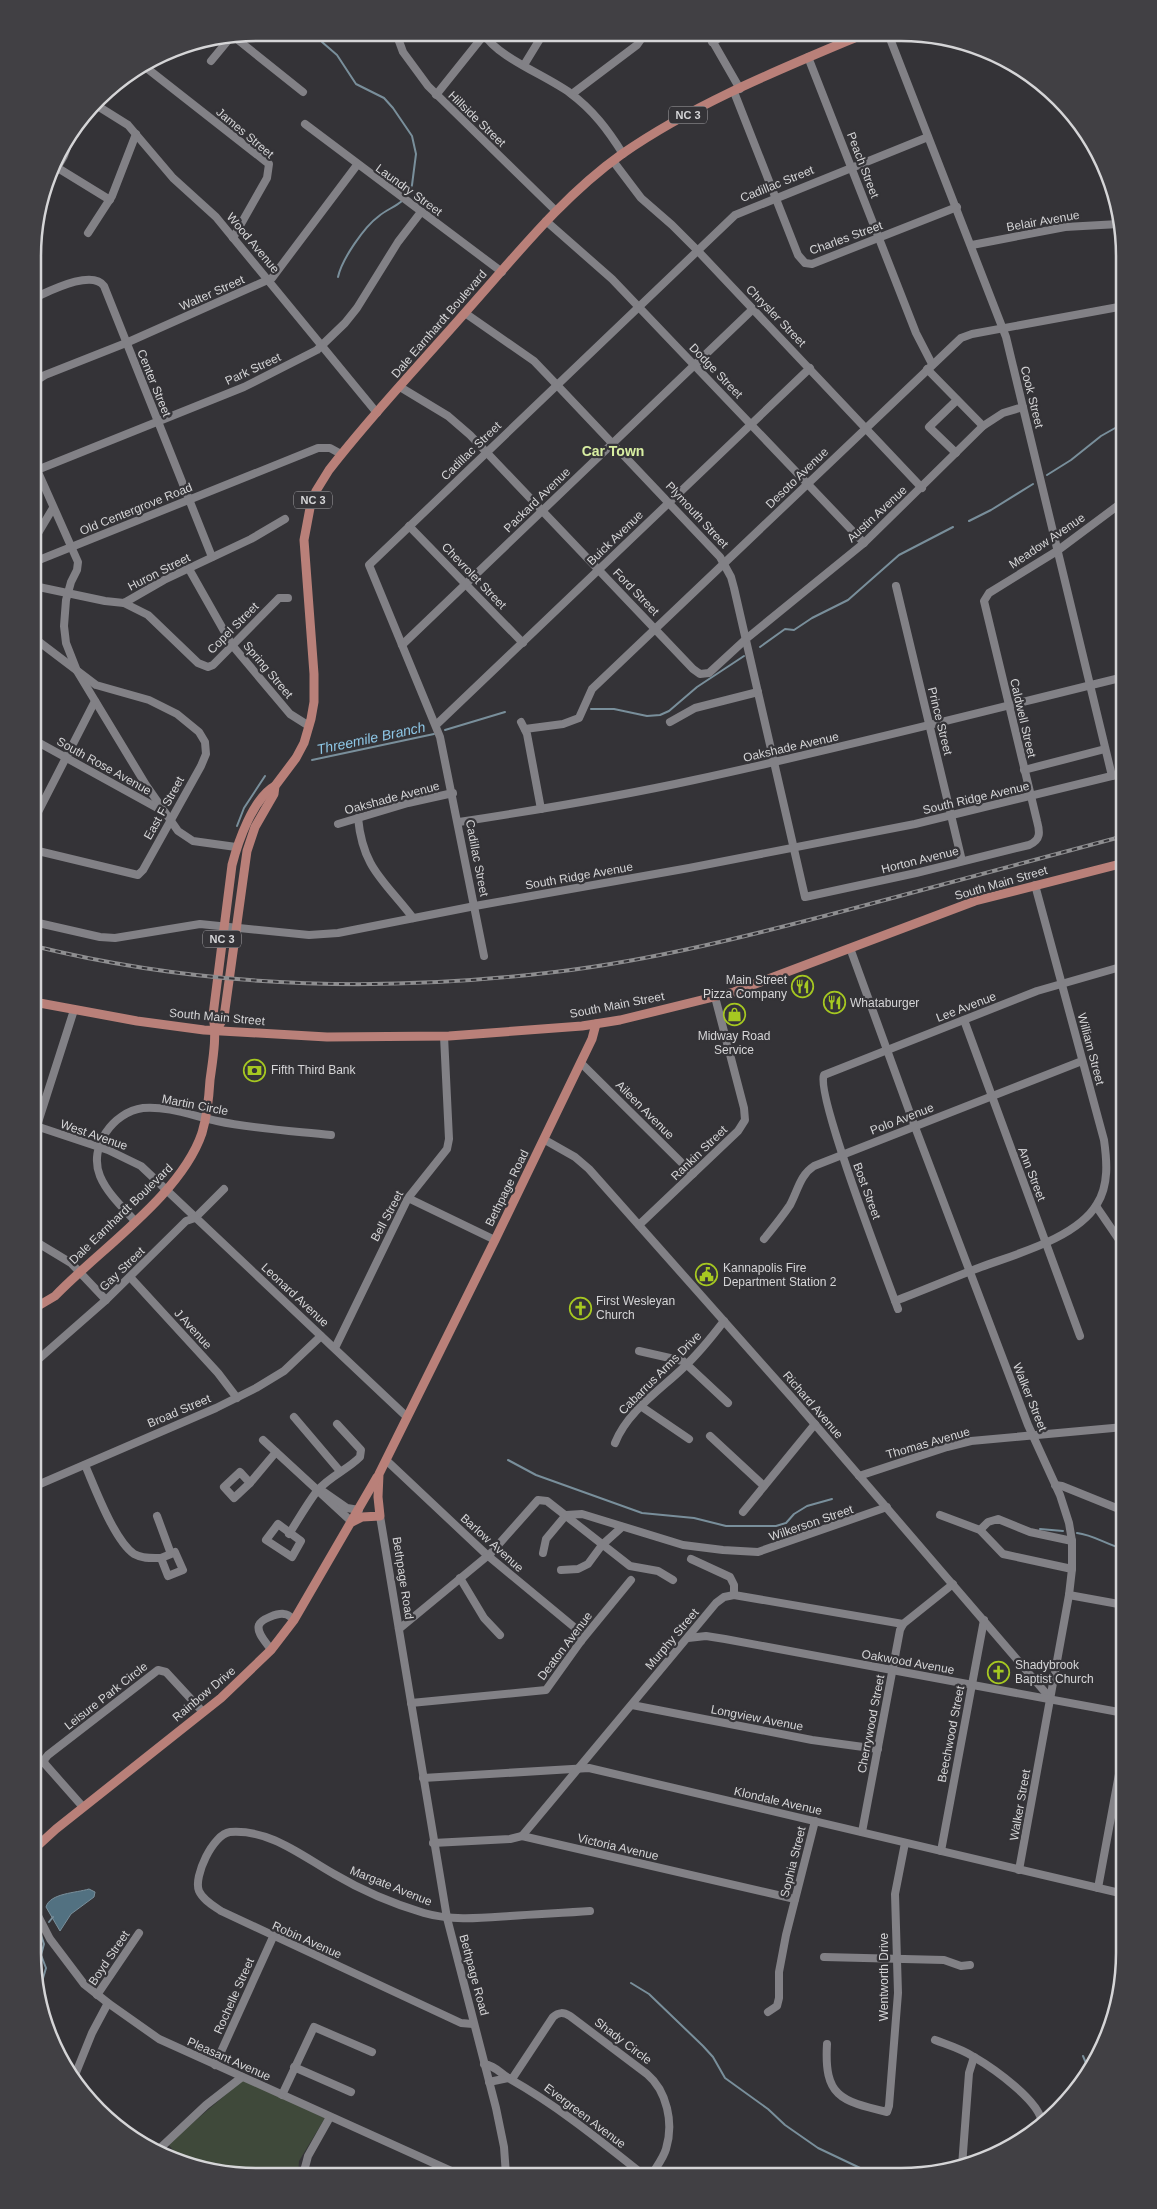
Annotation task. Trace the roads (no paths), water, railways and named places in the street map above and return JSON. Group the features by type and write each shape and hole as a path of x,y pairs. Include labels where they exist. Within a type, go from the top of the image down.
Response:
{"main road":[{"name":"Dale Earnhardt Boulevard","path":"41,1304 55,1296 166,1190 186,1166 196,1147 205,1118 216,1031 213,1016 236,847 253,813 268,790 275,786 296,758 309,726 315,686 304,556 304,534 316,491 329,470 546,221 591,178 623,154 672,124 737,90 847,41"},
{"name":"Dale Earnhardt Boulevard","path":"216,1031 224,1017 235,926 247,851 255,827 274,794 275,786"},
{"path":"236,847 240,853 241,884"},
{"name":"South Main Street","path":"41,1003 216,1031 361,1038 444,1036 596,1024 715,997 765,981 975,901 1116,865"},
{"name":"Bethpage Road","path":"380,1513 379,1474 545,1140 592,1040 596,1024"},
{"name":"Rainbow Drive","path":"41,1843 83,1807 203,1712 271,1650 294,1620 379,1474"},
{"path":"359,1510 380,1513"},
{"path":"352,1522 362,1517 380,1513"}],"street":[{"name":"Hillside Street","path":"399,41 412,66 436,95 556,211"},
{"path":"436,95 479,41"},
{"path":"490,41 524,65 572,94 595,115 623,154"},
{"path":"524,65 539,41"},
{"path":"572,94 640,41"},
{"name":"Charles Street","path":"712,41 737,90 798,255 805,263 812,264 957,207"},
{"name":"Cook Street","path":"891,41 1003,328 1112,776"},
{"path":"241,42 303,92"},
{"path":"211,61 226,43"},
{"name":"Peach Street","path":"808,57 929,366 957,400 983,426"},
{"name":"James Street","path":"149,70 269,164 270,171 267,178 233,238"},
{"name":"Wood Avenue","path":"101,108 122,120 173,178 216,217 377,413"},
{"name":"Laundry Street","path":"305,124 357,165 502,272"},
{"path":"88,233 110,200 136,134"},
{"name":"Cadillac Street","path":"484,956 447,761 436,725 369,565 735,214 928,137"},
{"name":"Chrysler Street","path":"613,161 641,198 697,250 922,488"},
{"name":"Walter Street","path":"41,377 126,343 269,280 277,274 357,165"},
{"path":"60,169 110,200"},
{"name":"Park Street","path":"41,464 157,422 244,387 322,346 357,308 398,242 420,212"},
{"name":"Dodge Street","path":"546,221 612,279 864,543"},
{"name":"Belair Avenue","path":"972,245 1065,227 1113,224"},
{"name":"Center Street","path":"41,296 85,280 96,280 104,286 212,557"},
{"name":"Desoto Avenue","path":"541,809 523,726 562,724 580,718 592,690 929,366 961,338 1003,328 1116,307"},
{"name":"Packard Avenue","path":"402,645 753,308"},
{"name":"Plymouth Street","path":"465,313 534,361 669,502 725,564 731,576 805,897"},
{"name":"Buick Avenue","path":"436,725 810,368"},
{"name":"Ford Street","path":"400,387 448,416 486,452 700,674 710,673 746,639"},
{"path":"956,453 929,427 957,400"},
{"name":"Austin Avenue","path":"746,639 864,543 983,426 1003,413 1023,407"},
{"name":"Old Centergrove Road","path":"236,847 190,841 181,834 163,811 77,671 65,634 64,609 67,593 78,568 77,560 71,547 318,448 330,448 341,454"},
{"path":"41,478 71,547 41,559"},
{"name":"Meadow Avenue","path":"984,601 989,593 1057,551 1116,507"},
{"path":"41,528 53,508"},
{"name":"Huron Street","path":"41,587 105,601 124,603 141,592 251,539 285,519"},
{"name":"Chevrolet Street","path":"409,526 522,643"},
{"name":"Spring Street","path":"189,569 232,645 290,714 309,726"},
{"name":"Prince Street","path":"896,586 962,862"},
{"name":"Copel Street","path":"124,603 148,615 202,667 208,667 279,598 288,598"},
{"name":"Caldwell Street","path":"984,601 1039,830 1038,839"},
{"path":"41,643 77,671"},
{"name":"East F Street","path":"41,852 138,875 143,870 201,766 206,750 205,742 198,732 164,706 96,685 77,671"},
{"name":"Oakshade Avenue","path":"459,822 541,809 693,780 929,725 1116,678"},
{"path":"670,722 695,708 758,692"},
{"path":"41,806 95,701"},
{"name":"South Rose Avenue","path":"41,744 163,811"},
{"path":"1024,770 1105,749"},
{"name":"South Ridge Avenue","path":"41,924 100,937 115,938 187,925 224,925 321,936 794,848 951,816 1116,775"},
{"name":"Oakshade Avenue","path":"338,824 408,803 453,793"},
{"path":"358,818 362,846 371,867 387,889 413,918"},
{"name":"Horton Avenue","path":"805,897 962,862 1029,845 1038,839"},
{"name":"William Street","path":"895,1301 1045,1242 1081,1222 1096,1206 1105,1179 1106,1158 1104,1140 1035,885"},
{"name":"Walker Street","path":"850,948 970,1272 1033,1435 1056,1485 1069,1523 1072,1541 1072,1570 1069,1596 1019,1870"},
{"name":"Lee Avenue","path":"822,1079 829,1072 1061,982 1116,968"},
{"name":"Rankin Street","path":"639,1225 729,1140 745,1120 744,1108 715,997"},
{"path":"41,1108 74,1010"},
{"name":"Ann Street","path":"964,1020 1080,1336"},
{"name":"Bell Street","path":"335,1348 408,1198 443,1155 448,1145 444,1036"},
{"name":"Polo Avenue","path":"764,1239 791,1202 807,1171 842,1155 1082,1061"},
{"name":"Aileen Avenue","path":"581,1063 693,1174"},
{"name":"Bost Street","path":"822,1079 842,1155 898,1309"},
{"name":"Martin Circle","path":"135,1221 100,1178 97,1166 103,1136 113,1124 136,1110 157,1108 192,1113 218,1121 331,1135"},
{"name":"West Avenue","path":"41,1128 128,1158 141,1166 166,1190"},
{"name":"Richard Avenue","path":"545,1140 575,1157 589,1169 815,1424 1051,1699"},
{"name":"Gay Street","path":"41,1357 106,1300 186,1221 195,1218 224,1189"},
{"name":"Leonard Avenue","path":"166,1190 407,1417"},
{"path":"408,1198 495,1240"},
{"path":"1096,1206 1116,1235"},
{"path":"41,1245 71,1263 106,1300"},
{"name":"J Avenue","path":"130,1277 218,1373 237,1398"},
{"name":"Cabarrus Arms Drive","path":"615,1443 620,1431 687,1364 724,1321"},
{"name":"Broad Street","path":"41,1484 237,1398 284,1371 321,1336"},
{"path":"639,1351 687,1364 728,1403"},
{"path":"642,1407 688,1439"},
{"path":"294,1417 339,1470"},
{"path":"289,1534 318,1490 339,1470 351,1466 362,1453 337,1424"},
{"path":"743,1512 815,1424"},
{"name":"Thomas Avenue","path":"859,1476 956,1444 985,1439 1116,1428"},
{"path":"710,1436 764,1486"},
{"path":"263,1440 352,1522"},
{"path":"250,1483 276,1452"},
{"name":"Barlow Avenue","path":"386,1460 487,1555 574,1627 581,1635 581,1641"},
{"path":"85,1465 108,1520 128,1547 135,1554 143,1558 161,1558 175,1552 183,1570 168,1576 161,1558"},
{"path":"1056,1485 1116,1508"},
{"path":"318,1490 327,1493 347,1508 359,1510"},
{"path":"399,1629 487,1555 538,1500 547,1500 630,1566 658,1571 673,1580"},
{"name":"Wilkerson Street","path":"566,1515 582,1514 683,1545 758,1552 887,1508"},
{"name":"Bethpage Road","path":"380,1513 446,1918 500,2128 505,2168"},
{"path":"940,1514 980,1530 1003,1554 1072,1570"},
{"path":"543,1553 546,1539 566,1515"},
{"path":"157,1516 171,1554"},
{"path":"980,1530 988,1522 998,1519 1030,1532 1072,1541"},
{"path":"278,1524 289,1534 301,1541 292,1557 266,1540 278,1524"},
{"path":"561,1570 583,1567 602,1545 622,1527"},
{"path":"691,1560 730,1577 734,1585 734,1595 903,1624 953,1584"},
{"path":"460,1578 484,1618 500,1635"},
{"name":"Deaton Avenue","path":"411,1703 435,1699 546,1690 581,1641 632,1580"},
{"name":"Murphy Street","path":"522,1836 716,1603 724,1597 734,1595"},
{"path":"1069,1596 1116,1604"},
{"path":"271,1650 259,1631 259,1625 262,1621 282,1614 294,1620"},
{"name":"Beechwood Street","path":"941,1851 984,1620"},
{"name":"Cherrywood Street","path":"862,1832 892,1670 903,1624"},
{"name":"Oakwood Avenue","path":"688,1638 706,1636 725,1639 1116,1711"},
{"name":"Leisure Park Circle","path":"83,1807 44,1764 44,1760 55,1749 158,1670 166,1672 203,1712"},
{"name":"Longview Avenue","path":"632,1705 812,1740 878,1750"},
{"name":"Klondale Avenue","path":"423,1778 589,1768 1116,1892"},
{"path":"1098,1888 1116,1790"},
{"name":"Sophia Street","path":"768,2012 777,2006 780,1998 779,1972 815,1821"},
{"name":"Margate Avenue","path":"224,1834 239,1833 282,1843 342,1878 416,1910 446,1918 471,1919 590,1911"},
{"name":"Robin Avenue","path":"224,1834 216,1839 210,1849 198,1880 199,1890 207,1900 221,1911 273,1937 461,2023 473,2024"},
{"name":"Victoria Avenue","path":"433,1843 510,1839 522,1836 795,1899"},
{"name":"Wentworth Drive","path":"827,2044 826,2074 832,2086 849,2101 886,2112 889,2106 898,1993 895,1894 905,1843"},
{"name":"Pleasant Avenue","path":"41,1922 50,1939 70,1966 97,1995 159,2039 444,2168"},
{"name":"Boyd Street","path":"97,1995 139,1933"},
{"name":"Rochelle Street","path":"215,2065 273,1937"},
{"path":"824,1957 944,1960 961,1966 970,1965"},
{"path":"76,2070 92,2033 108,2004"},
{"name":"Shady Circle","path":"510,2079 552,2017 557,2013 564,2013 570,2016 659,2085 665,2098 668,2142 663,2156 655,2168"},
{"path":"282,2095 314,2027 372,2052"},
{"path":"935,2040 974,2057 1024,2096 1041,2116"},
{"path":"963,2158 969,2073 974,2057"},
{"name":"Evergreen Avenue","path":"484,2064 496,2067 510,2079 533,2092 634,2168"},
{"path":"294,2067 351,2092"},
{"path":"162,2146 206,2105 242,2077"},
{"path":"489,2082 510,2079"},
{"path":"305,2168 308,2156 330,2117"}],"water":[{"path":"89,1889 95,1892 94,1897 71,1914 60,1931 46,1907 48,1902 64,1894"}],"waterway":[{"path":"322,41 337,55 356,84 384,98 412,136 416,154 412,185 406,198"},
{"path":"338,277 344,261 360,235 373,221 402,201"},
{"name":"Threemile Branch","path":"1047,475 1071,460 1101,436 1116,428"},
{"name":"Threemile Branch","path":"969,521 1033,484"},
{"name":"Threemile Branch","path":"760,647 785,629 794,630 812,618 848,600 899,555 953,527"},
{"name":"Threemile Branch","path":"591,709 614,709 647,716 660,715 669,711 697,687 744,656"},
{"name":"Threemile Branch","path":"445,730 505,712"},
{"name":"Threemile Branch","path":"312,760 434,734"},
{"name":"Threemile Branch","path":"237,826 244,808 265,776"},
{"path":"508,1460 536,1475 642,1513 694,1518 726,1526 776,1526 786,1523 794,1514 807,1506 832,1499"},
{"path":"1040,1529 1063,1531"},
{"path":"1077,1533 1116,1546"},
{"path":"49,1922 53,1917"},
{"path":"41,1935 44,1944 41,1955"},
{"path":"41,1955 46,1968 43,1979"},
{"path":"631,1983 649,1994 703,2046 713,2057 725,2078 818,2148 860,2168"},
{"path":"1083,2056 1086,2062"}],"railway":[{"path":"41,948 163,971 293,983 424,983 490,979 631,961 743,937 1116,838"}],"place":[{"name":"Main Street Pizza Company","path":"803,987"},
{"name":"Whataburger","path":"834,1003"},
{"name":"Midway Road Service","path":"734,1015"},
{"name":"Fifth Third Bank","path":"255,1070"},
{"name":"Kannapolis Fire Department Station 2","path":"707,1275"},
{"name":"First Wesleyan Church","path":"580,1308"},
{"name":"Shadybrook Baptist Church","path":"999,1672"}],"district":[{"name":"Car Town","path":"613,451"}]}
